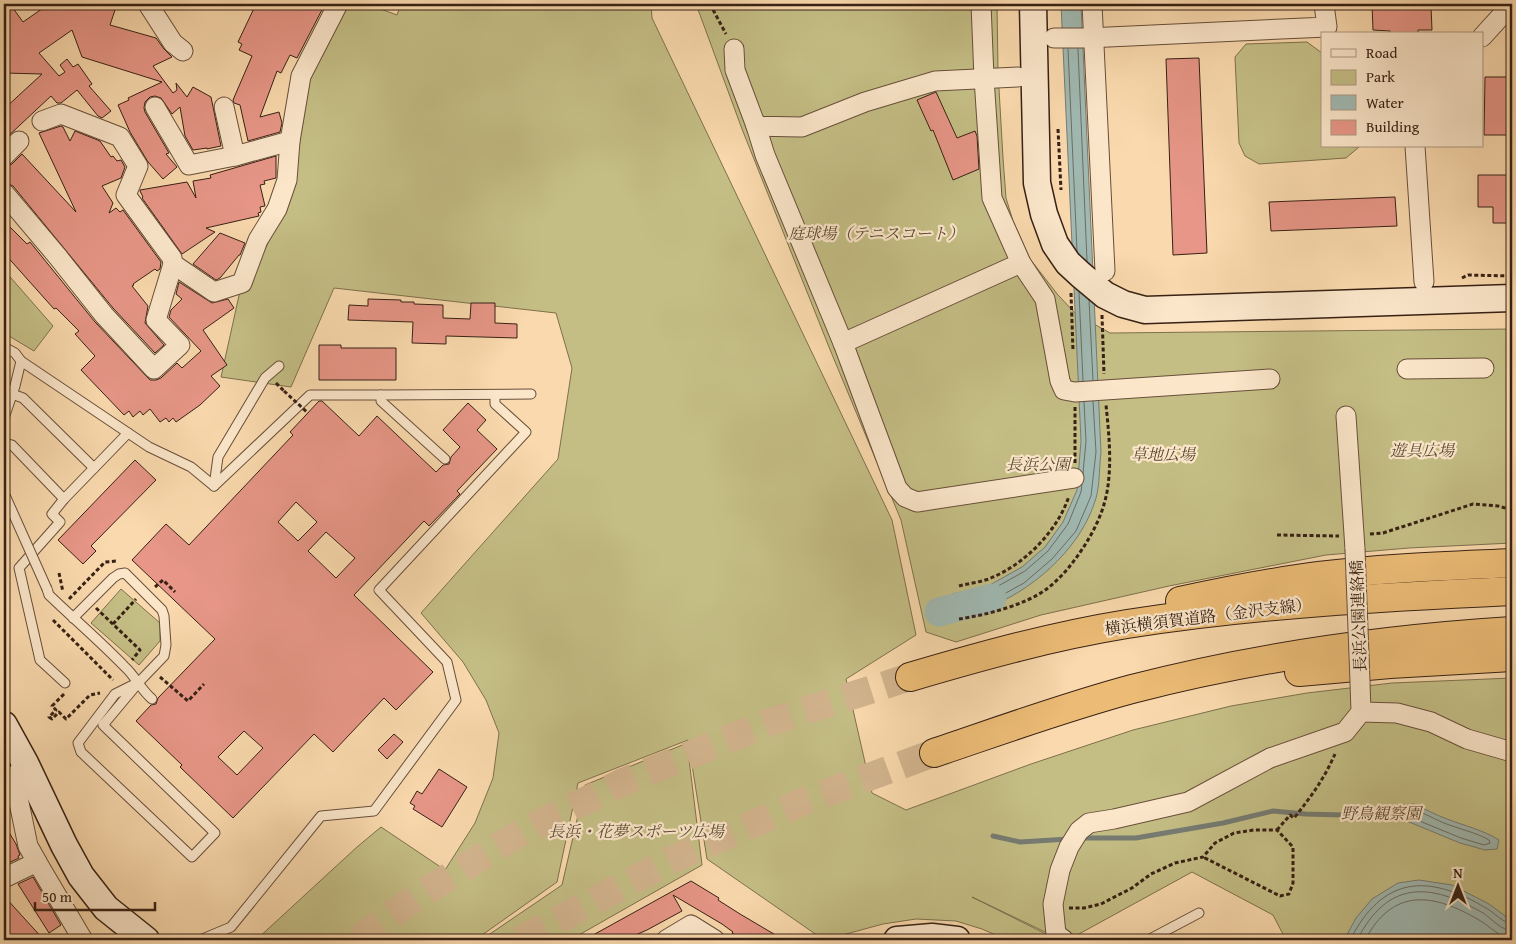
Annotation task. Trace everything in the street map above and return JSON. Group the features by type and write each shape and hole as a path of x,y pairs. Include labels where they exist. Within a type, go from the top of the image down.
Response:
{"highway":[{"path":"1006,649 1169,603 1245,587 1339,574 1512,563"},
{"name":"横浜横須賀道路（金沢支線）","path":"910,677 1006,649 1126,625 1240,609 1512,591"},
{"path":"934,753 1026,721 1131,689 1239,665 1343,647 1448,635 1512,631"},
{"path":"1026,721 1172,691 1258,677 1324,669 1512,657"}],"street":[{"path":"148,4 173,43 183,51"},
{"path":"173,264 214,292 242,283 258,240 277,209 288,180 290,141 301,76 338,4"},
{"path":"981,4 992,198 1021,262 1045,299 1060,381 1064,390 1075,392 1270,379"},
{"path":"1033,4 1037,183 1044,214 1055,244 1068,263 1106,294 1123,304 1145,310 1512,298"},
{"path":"1092,4 1090,38 1106,294"},
{"path":"1054,38 1330,31 1324,4"},
{"path":"1484,35 1512,4"},
{"path":"734,49 735,70 765,155 843,343 897,488 905,497 917,502 1074,478"},
{"path":"756,126 802,126 865,102 935,82 1018,77"},
{"path":"155,107 189,165 235,156 290,141"},
{"path":"224,107 235,156"},
{"path":"4,193 104,315 154,369 180,345 156,320 173,264 172,258 126,194 138,166 120,137 61,114 42,121"},
{"path":"4,156 19,141"},
{"path":"1415,148 1424,282"},
{"path":"843,343 1021,262"},
{"path":"1407,370 1484,368"},
{"name":"長浜公園連絡橋","path":"1346,416 1355,542 1361,712"},
{"path":"1064,940 1056,934 1054,904 1060,870 1074,839 1089,823 1188,802 1270,758 1345,732 1361,712 1397,713 1431,722 1467,739 1512,752"},
{"path":"4,725 25,763 64,845 82,876 106,908 146,940"},
{"path":"25,763 14,778 28,846 76,936"},
{"path":"4,878 37,862"},
{"path":"666,940 691,925 715,940"},
{"path":"897,940 932,937 957,940"}],"lane":[{"path":"4,347 15,354 21,361 148,447 191,467 214,486"},
{"path":"4,418 21,361"},
{"path":"214,486 218,457 265,378 279,366"},
{"path":"12,394 23,398 94,468"},
{"path":"214,486 310,394 531,394"},
{"path":"381,395 381,401 445,459"},
{"path":"200,940 231,927 321,816 374,811 456,700 447,662 379,590 526,432 495,404 495,395"},
{"path":"65,683 40,660 19,568 60,522 52,514 64,499 128,433"},
{"path":"4,443 12,446 64,499"},
{"path":"6,489 49,594 125,667 139,682 143,692 152,699"},
{"path":"72,618 113,578 124,573 162,610 166,645 164,656 78,743 81,752 192,857 215,833 99,722"},
{"path":"1148,940 1199,913"}],"path":[{"path":"710,4 734,49"},
{"path":"1058,126 1062,194"},
{"path":"1424,282 1462,278 1468,275 1512,276"},
{"path":"1073,352 1069,291 1078,297"},
{"path":"959,618 995,612 1047,589 1066,571 1096,526 1107,492 1110,453 1104,390 1102,312 1106,294"},
{"path":"284,391 308,413"},
{"path":"959,586 993,578 1023,559 1047,536 1064,510 1074,478 1075,392"},
{"path":"4,457 6,489"},
{"path":"1277,534 1355,542 1474,504 1498,506 1512,510"},
{"path":"154,589 163,580 175,592"},
{"path":"112,624 144,591"},
{"path":"96,608 140,650 131,661"},
{"path":"53,620 113,680 108,685"},
{"path":"137,654 141,659"},
{"path":"160,677 188,701 204,684"},
{"path":"65,683 70,688 52,706 56,710 49,717 52,719 59,712 66,719 90,695 99,694 104,690"},
{"path":"1277,830 1290,815 1294,818 1325,777 1345,732"},
{"path":"1054,904 1067,908 1084,908 1101,904 1132,888 1159,870 1175,863 1203,857 1215,843 1234,833 1254,830 1277,830 1293,847 1293,883 1289,894 1280,896 1203,857"}],"green space":[{"name":"野鳥観察園","path":"345,4 367,4 397,15 401,4 651,4 652,18 892,520 916,635 846,679 872,793 906,810 1031,764 1133,730 1231,706 1307,693 1392,683 1512,678 1512,940 1286,940 1273,915 1192,872 1068,940 1062,940 972,897 1050,936 1050,940 1007,940 982,929 956,921 916,919 883,924 824,940 707,859 688,740 578,783 557,882 475,940 391,940 386,937 382,940 256,940 381,827 445,870 475,823 493,778 499,733 486,700 463,662 421,613 558,459 572,368 556,313 334,288 291,387 221,377 240,291 266,247 295,183 305,77"},
{"name":"長浜公園","path":"696,4 997,4 998,72 1003,158 1006,198 1013,221 1030,259 1058,295 1076,314 1110,333 1512,329 1512,543 1409,548 1326,555 1169,586 1041,615 956,642 926,632 901,520 831,352 742,129"},
{"path":"1307,42 1321,52 1321,148 1358,148 1346,158 1259,164 1245,156 1239,143 1235,57 1246,44"},
{"path":"4,270 53,326 34,351 4,333"},
{"path":"121,589 160,623 160,641 139,665 91,623"},
{"name":"長浜・花夢スポーツ広場","path":"687,743 702,865 570,940 481,940 562,885 585,785"}],"water":[{"path":"1061,4 1081,4 1101,453 1097,493 1090,515 1081,531 1070,547 1043,574 1028,586 996,604 956,615 952,594 988,586 1022,567 1045,547 1063,522 1077,490 1081,441"},
{"path":"1414,804 1499,840 1497,849 1485,850 1460,843 1397,817 1401,805"},
{"path":"1419,880 1452,885 1489,904 1512,921 1512,940 1344,940 1356,918 1372,899 1398,883"}],"building":[{"path":"4,4 10,4 23,22 49,4 117,4 110,25 156,38 172,57 153,66 173,93 177,90 176,83 187,97 193,87 211,97 221,146 193,150 185,136 180,107 172,114 161,98 150,97 145,102 145,112 169,153 166,154 177,167 163,179 148,162 130,132 118,105 129,100 128,98 162,82 82,57 72,30 39,53 59,76 65,72 60,65 67,59 73,67 78,64 92,84 89,86 111,111 102,118 98,116 77,90 61,103 57,103 51,96 4,140 4,109 42,74 4,73"},
{"path":"256,4 325,4 297,58 290,55 281,73 277,71 260,117 279,112 282,123 280,132 248,141 240,105 234,103 233,100 252,56 239,50 242,44 238,42"},
{"path":"1372,5 1431,6 1432,30 1390,32 1373,30"},
{"path":"1199,58 1207,253 1173,255 1166,59"},
{"path":"1485,77 1512,77 1512,135 1484,135"},
{"path":"936,92 957,138 975,131 977,136 979,169 953,180 933,130 931,131 917,100"},
{"path":"61,126 70,141 75,131 100,141 111,157 113,156 117,161 121,160 125,167 121,178 102,186 113,203 109,213 116,208 120,212 123,210 161,262 160,269 157,271 155,269 132,286 148,306 145,323 164,345 155,353 113,308 13,186 4,182 4,167 12,164 22,154 76,212 39,133"},
{"path":"276,156 276,178 264,181 265,184 260,185 265,206 260,207 261,212 258,213 259,216 206,228 215,232 182,254 142,198 140,191 187,182 196,198 193,181 211,178 210,175"},
{"path":"1478,175 1512,175 1512,223 1493,223 1493,207 1478,207"},
{"path":"1395,197 1397,226 1271,231 1269,202"},
{"path":"4,210 9,216 4,221"},
{"path":"4,221 27,244 30,242 95,322 150,380 161,378 177,363 182,368 201,351 169,317 171,310 182,299 176,294 179,282 212,303 228,299 234,308 203,330 227,365 211,376 220,386 200,405 176,422 173,418 169,422 166,418 160,422 150,409 143,415 140,411 133,417 129,411 124,415 81,370 95,356 75,334 79,331 56,308 54,309 4,253"},
{"path":"220,233 245,243 240,255 220,278 216,280 193,264"},
{"path":"368,299 401,300 401,302 414,302 414,304 443,305 443,318 470,319 471,303 495,303 495,323 517,324 517,338 446,336 446,344 412,343 413,322 348,320 349,305 368,306"},
{"path":"319,345 341,345 341,348 396,348 396,380 319,380"},
{"path":"319,401 322,401 359,436 377,416 436,472 443,465 449,464 451,457 460,447 443,430 468,403 486,420 477,430 497,449 457,491 460,494 429,526 424,521 354,595 433,672 396,710 384,698 333,752 314,734 233,818 136,721 151,705 156,704 158,698 215,639 132,560 166,524 189,545 293,435 290,432","holes":["296,502 317,522 298,541 278,522","326,532 355,558 336,578 308,551","244,731 263,748 237,775 218,757"]},
{"path":"135,460 156,480 91,546 96,551 83,564 58,540"},
{"path":"394,734 403,742 387,759 378,750"},
{"path":"439,769 467,787 442,827 413,809 415,806 410,803 417,791 422,794"},
{"path":"4,824 20,855 18,856 19,858 4,865"},
{"path":"33,877 61,925 49,933 18,884"},
{"path":"691,881 719,898 718,900 740,914 784,940 744,940 722,924 673,895 682,911 647,930 624,940 584,940"},
{"path":"4,896 44,940 4,940"}],"waterway":[{"path":"939,612 992,598"},
{"path":"1080,838 1136,838 1223,823 1273,811 1343,815 1375,811 1398,813"},
{"path":"993,836 1020,842 1069,839"}],"tunnel":[{"path":"358,940 419,895 522,832 623,782 773,721 910,677"},
{"path":"520,940 671,860 807,800 934,753"}],"park label":[{"name":"庭球場（テニスコート）","path":"876,233"},
{"name":"遊具広場","path":"1422,450"},
{"name":"草地広場","path":"1163,454"}]}
